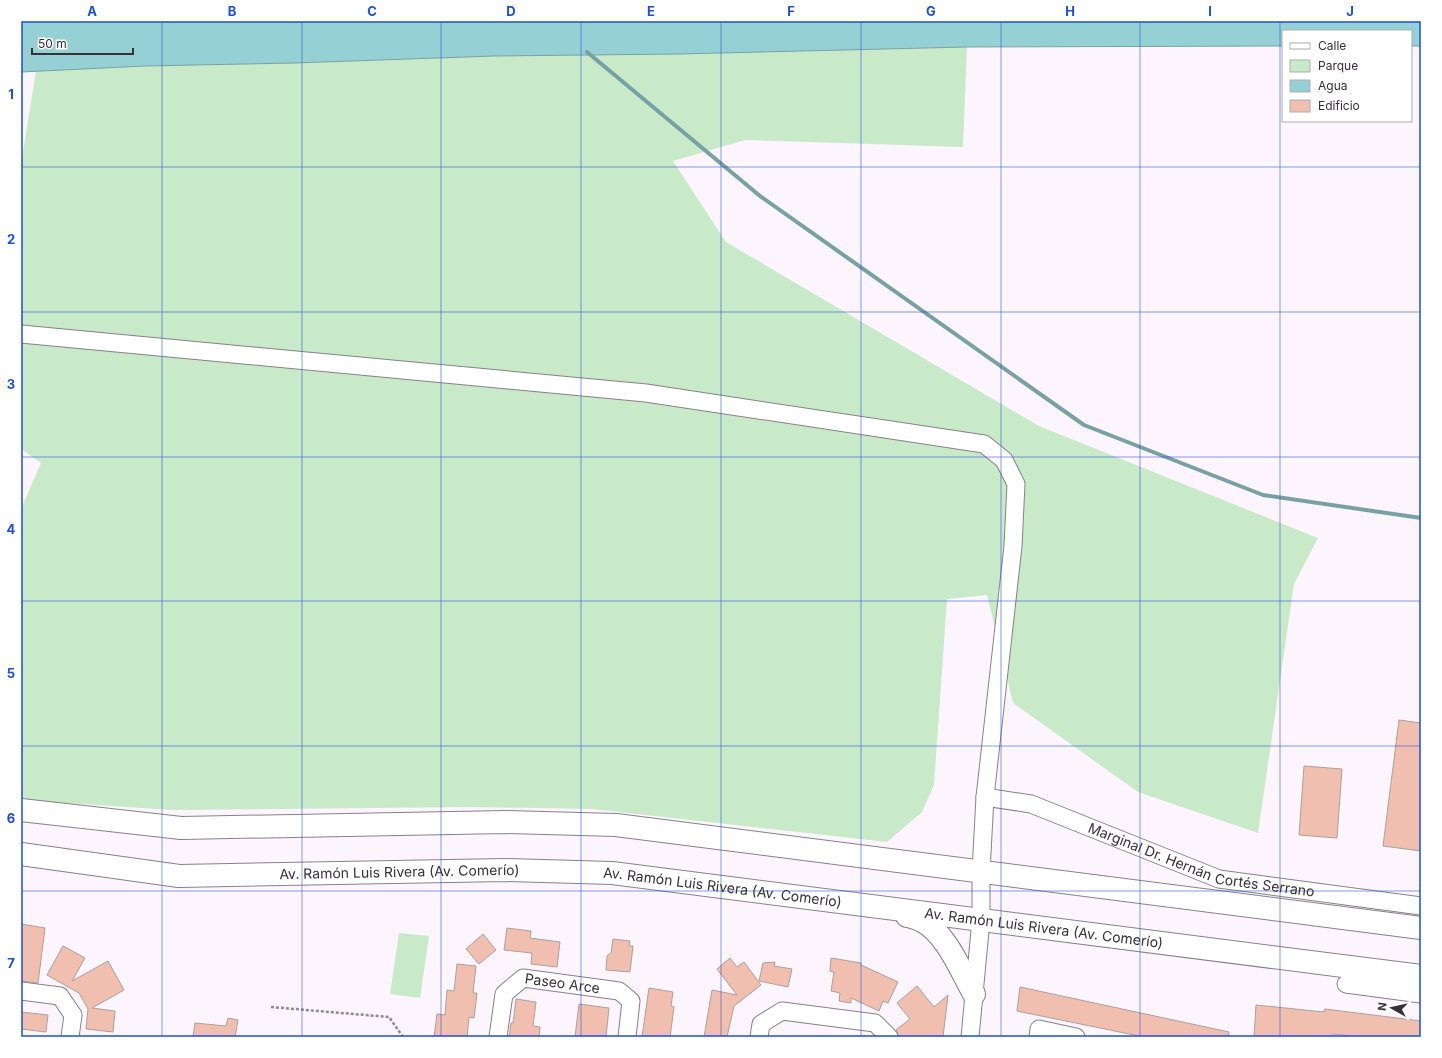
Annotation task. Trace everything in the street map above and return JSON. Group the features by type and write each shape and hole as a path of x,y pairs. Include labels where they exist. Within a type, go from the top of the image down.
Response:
{"main road":[{"path":"21,810 181,828 505,822 616,825 1421,928"},
{"name":"Av. Ramón Luis Rivera (Av. Comerío)","path":"21,854 179,876 505,870 612,873 1421,976"},
{"path":"879,907 922,921 934,930 944,941 974,994"}],"street":[{"path":"21,334 646,393 984,444 1004,460 1016,484 1013,546 986,797 981,872 981,920 970,1037"},
{"name":"Marginal Dr. Hernán Cortés Serrano","path":"986,797 1031,804 1219,880 1421,906"},
{"name":"Paseo Arce","path":"498,1037 504,994 523,978 619,991 631,1001 627,1037"},
{"path":"1346,984 1421,994"},
{"path":"21,990 60,996 73,1015 70,1037"},
{"path":"759,1037 761,1024 782,1011 875,1023 889,1037"},
{"path":"1038,1037 1039,1029 1076,1037"}],"path":[{"path":"271,1007 389,1017 403,1037"}],"green space":[{"path":"967,47 963,147 745,140 673,161 726,242 1039,426 1318,538 1294,584 1258,833 1138,792 1013,703 987,595 947,599 934,785 922,812 887,842 592,809 471,807 172,810 21,800 21,509 41,463 21,449 21,164 36,71 145,66 294,63 494,56 678,54"},
{"path":"399,933 429,936 420,998 390,994"}],"water":[{"path":"21,21 1421,21 1421,46 1412,46 1412,30 1282,30 1282,46 967,47 678,54 494,56 294,63 145,66 21,72"}],"building":[{"path":"1399,720 1421,723 1421,851 1383,846"},
{"path":"1304,766 1342,769 1337,838 1299,835"},
{"path":"21,924 45,928 38,983 21,981"},
{"path":"507,928 531,931 530,938 560,942 557,967 531,964 532,953 504,950"},
{"path":"483,934 496,950 479,964 466,949"},
{"path":"613,939 630,941 629,946 633,946 630,972 606,970 607,956 611,953"},
{"path":"63,946 85,958 72,981 108,961 124,990 92,1008 115,1011 113,1032 86,1029 88,1009 79,993 47,975"},
{"path":"730,958 737,967 744,962 761,985 734,1006 727,1037 704,1037 712,990 737,995 717,969"},
{"path":"831,958 861,963 861,965 898,982 888,1003 883,1001 879,1011 851,998 851,1003 839,1001 840,993 831,991 834,972 830,971"},
{"path":"775,962 774,966 792,969 788,987 759,981 763,963"},
{"path":"457,964 476,966 473,993 477,993 474,1018 469,1017 467,1037 434,1037 437,1014 445,1015 447,990 454,991"},
{"path":"917,986 934,1007 948,995 943,1037 899,1037 896,1030 910,1019 897,1003"},
{"path":"1020,987 1229,1032 1229,1037 1144,1037 1017,1011"},
{"path":"649,988 673,992 671,1006 674,1007 670,1037 642,1037"},
{"path":"516,999 536,1002 533,1026 540,1027 539,1037 509,1037 511,1023 513,1023"},
{"path":"579,1004 609,1008 606,1037 575,1037"},
{"path":"1256,1005 1324,1012 1325,1009 1421,1021 1421,1037 1360,1037 1333,1034 1333,1037 1254,1037"},
{"path":"21,1012 48,1015 46,1032 21,1029"},
{"path":"228,1018 238,1020 235,1037 193,1037 195,1023 226,1026"}],"waterway":[{"path":"587,52 760,196 1084,425 1263,495 1421,518"}]}
